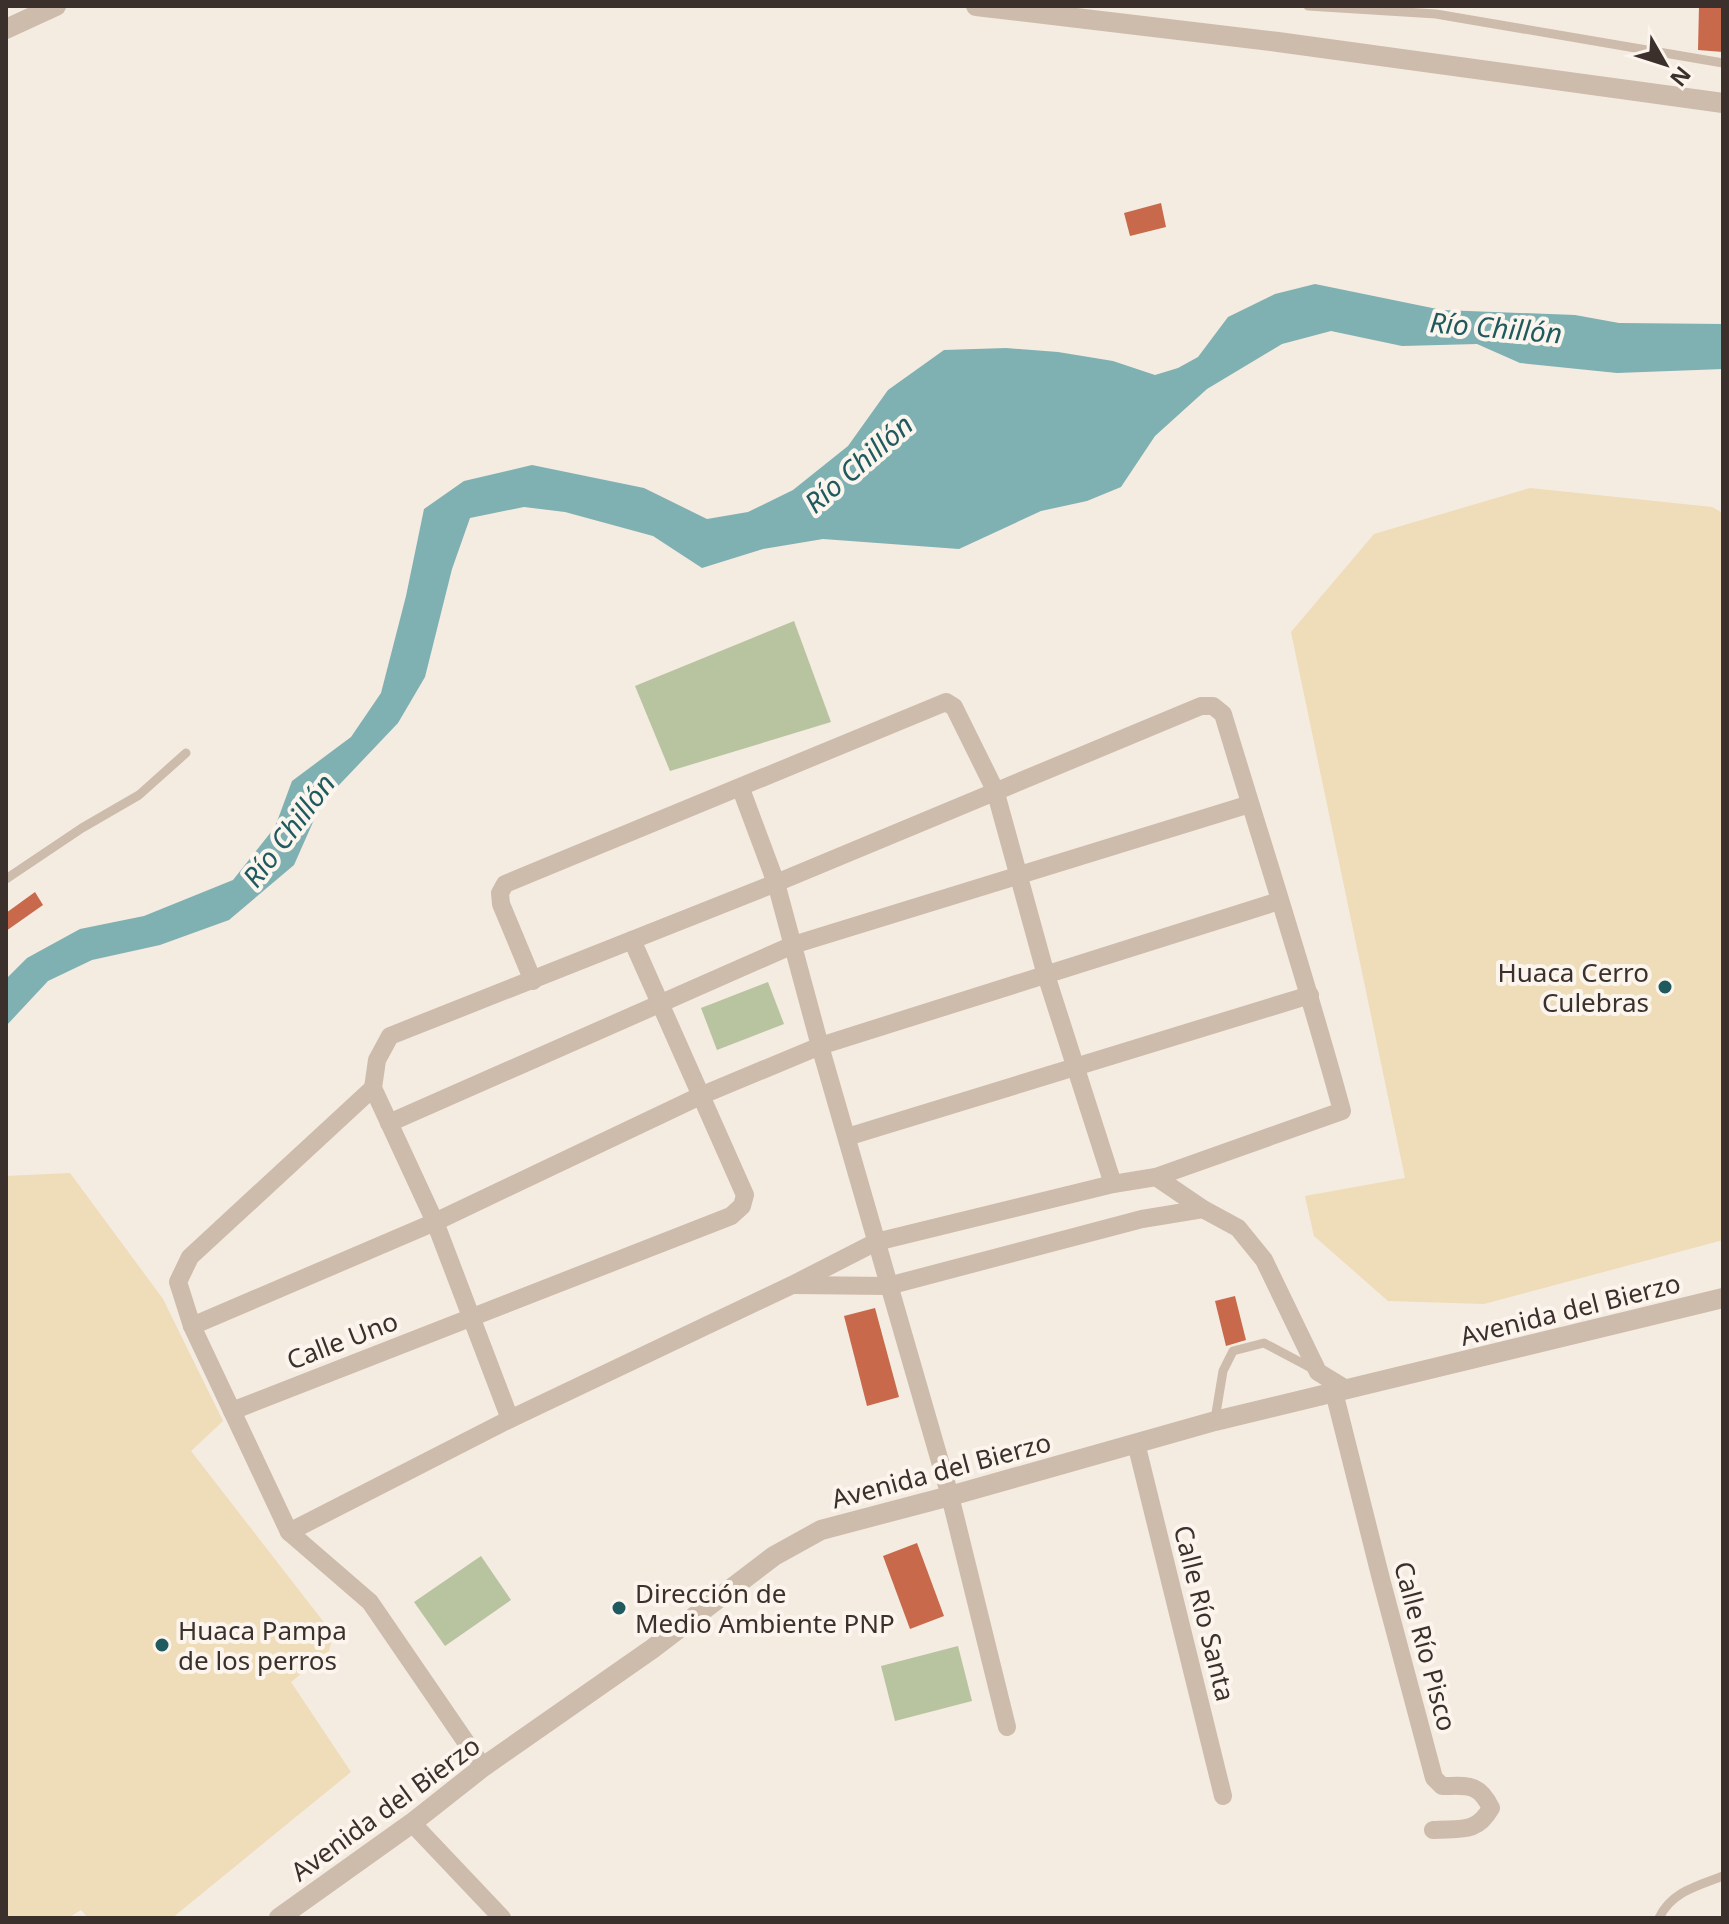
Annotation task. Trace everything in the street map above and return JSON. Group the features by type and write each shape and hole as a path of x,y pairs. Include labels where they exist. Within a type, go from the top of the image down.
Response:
{"street":[{"path":"6,29 24,13 56,6"},
{"path":"976,6 1278,42 1723,103"},
{"path":"533,981 501,904 500,893 505,884 946,702 954,707 995,790 1046,975 1113,1184"},
{"path":"289,1532 510,1419 876,1242 1113,1184 1156,1177 1342,1111 1310,995 1223,714 1213,706 1201,706 776,883 390,1036 377,1060 373,1088 435,1222 510,1419"},
{"path":"741,789 776,883 950,1496 1007,1727"},
{"path":"389,1123 793,945 1250,804"},
{"path":"192,1326 435,1222 700,1096 820,1046 1279,901"},
{"path":"632,940 700,1096"},
{"path":"847,1137 1310,995"},
{"path":"373,1088 190,1257 178,1282 192,1326 289,1532 370,1602 483,1767"},
{"name":"Calle Uno","path":"232,1411 731,1216 742,1206 745,1195 700,1096"},
{"path":"1156,1177 1238,1228 1264,1260 1318,1372 1340,1391"},
{"path":"792,1285 888,1286 1142,1219 1203,1209"},
{"name":"Avenida del Bierzo","path":"279,1918 412,1823 483,1767 652,1649 774,1556 821,1530 1215,1421 1723,1298"},
{"name":"Calle Río Pisco","path":"1340,1391 1381,1579 1434,1778 1442,1786 1470,1786 1483,1793 1491,1808 1475,1828 1433,1830"},
{"name":"Calle Río Santa","path":"1136,1443 1223,1796"},
{"path":"412,1823 502,1918"}],"lane":[{"path":"1308,6 1436,14 1723,63"},
{"path":"6,879 82,828 139,795 186,753"},
{"path":"1215,1421 1223,1371 1233,1351 1264,1343 1318,1372"},
{"path":"1659,1918 1665,1905 1682,1892 1723,1876"}],"green space":[{"path":"794,621 831,722 670,771 635,686"},
{"path":"768,982 784,1024 717,1050 701,1008"},
{"path":"481,1556 511,1600 445,1646 414,1602"},
{"path":"958,1646 972,1701 895,1721 881,1666"}],"sand":[{"path":"1530,488 1712,507 1723,513 1723,1240 1484,1304 1388,1301 1314,1236 1305,1196 1405,1178 1291,632 1374,534"},
{"path":"70,1173 163,1299 223,1421 191,1451 333,1634 329,1651 291,1682 351,1772 172,1918 88,1918 81,1910 68,1918 6,1917 6,1176"}],"water":[{"name":"Río Chillón","path":"1315,284 1442,310 1575,315 1619,323 1723,324 1723,369 1617,373 1520,363 1477,344 1402,346 1331,331 1282,344 1207,389 1155,436 1121,487 1087,501 1041,511 959,549 823,539 763,549 702,568 653,536 565,512 524,507 470,518 452,569 425,677 398,723 321,804 294,865 229,920 160,945 92,960 48,981 6,1026 6,979 27,958 80,929 144,916 233,880 275,827 292,781 351,737 381,693 424,509 464,481 532,465 644,488 707,519 748,512 793,490 848,446 888,390 944,350 1006,348 1058,352 1113,361 1155,375 1178,368 1198,357 1228,317 1275,294"}],"building":[{"path":"1699,6 1723,6 1723,52 1698,50"},
{"path":"1161,203 1166,227 1130,236 1124,213"},
{"path":"35,892 43,905 6,931 6,913"},
{"path":"1235,1296 1246,1340 1226,1346 1215,1301"},
{"path":"875,1308 899,1397 867,1406 844,1316"},
{"path":"917,1543 944,1616 910,1629 883,1556"}],"place":[{"name":"Huaca Cerro Culebras","path":"1665,987"},
{"name":"Dirección de Medio Ambiente PNP","path":"619,1608"},
{"name":"Huaca Pampa de los perros","path":"162,1645"}]}
